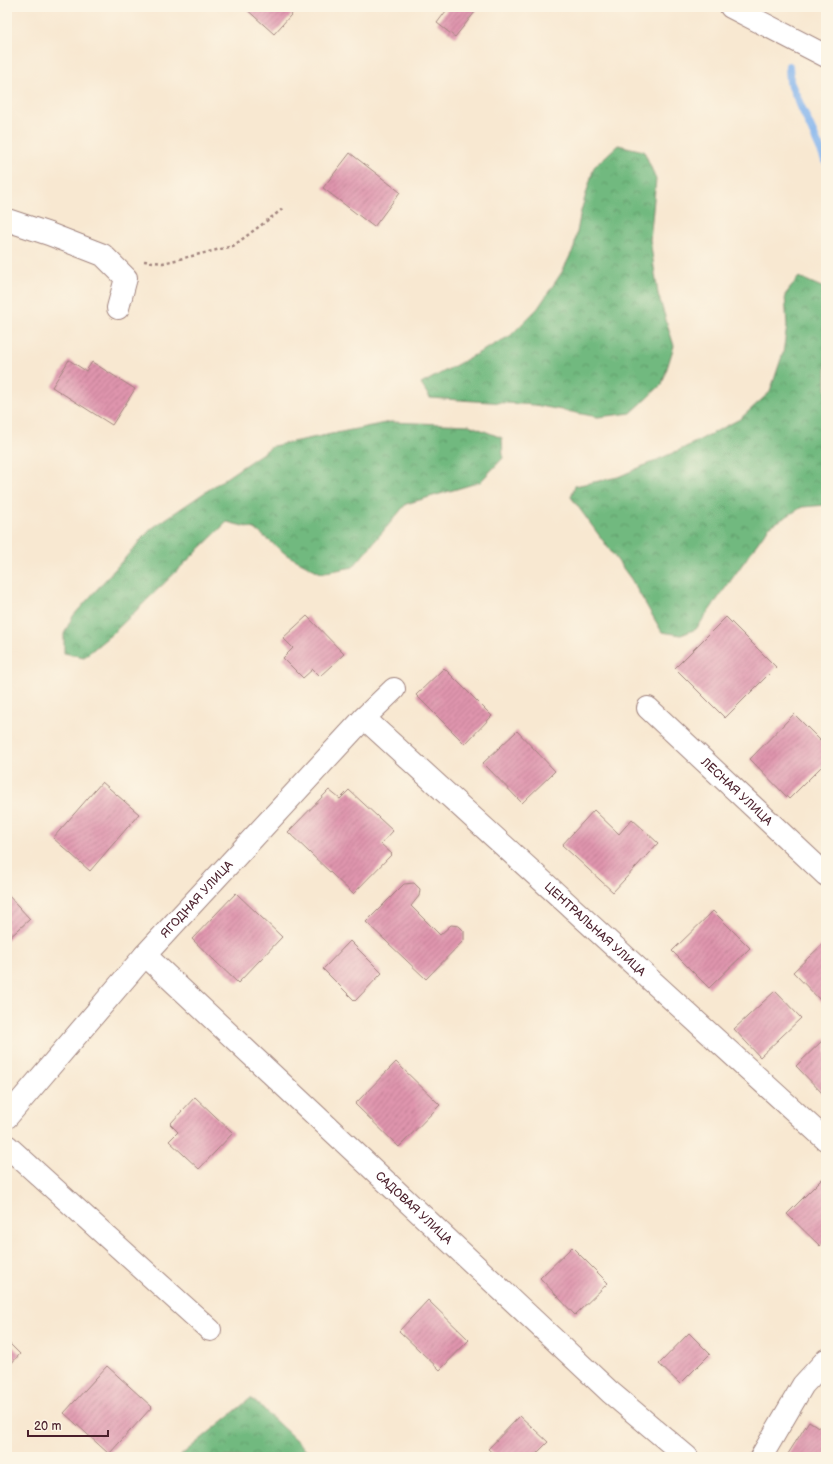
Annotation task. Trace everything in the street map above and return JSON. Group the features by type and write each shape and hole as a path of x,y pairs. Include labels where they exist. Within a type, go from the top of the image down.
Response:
{"main road":[{"path":"731,7 826,56"},
{"path":"7,220 49,234 103,255 126,278 118,308"},
{"name":"ЯГОДНАЯ УЛИЦА","path":"7,1116 144,955 364,718 394,689"},
{"name":"ЛЕСНАЯ УЛИЦА","path":"648,708 826,875"},
{"name":"ЦЕНТРАЛЬНАЯ УЛИЦА","path":"364,718 826,1140"},
{"name":"САДОВАЯ УЛИЦА","path":"144,955 610,1392 687,1457"},
{"path":"7,1146 210,1330"},
{"path":"761,1457 804,1385 826,1360"}],"path":[{"path":"141,260 163,264 233,246 284,208"}],"green space":[{"path":"618,145 644,151 656,179 650,240 658,294 674,346 662,384 631,413 598,417 535,405 430,398 421,384 510,336 538,308 562,272 574,248 581,211 594,167"},
{"path":"799,277 826,289 826,505 802,507 769,527 696,629 681,635 662,632 631,579 571,497 575,486 618,477 684,448 740,419 770,392 783,353 787,326 785,295"},
{"path":"390,422 469,425 502,438 503,458 480,482 406,504 353,567 321,573 287,555 255,529 227,522 113,633 84,657 64,653 64,634 73,616 151,529 273,446"},
{"path":"251,1398 314,1457 179,1457"}],"building":[{"path":"244,7 298,7 274,34"},
{"path":"449,7 479,7 455,37 437,23"},
{"path":"350,153 400,192 374,227 323,188"},
{"path":"69,360 86,371 92,362 135,389 112,425 52,387"},
{"path":"307,616 344,654 320,676 313,669 303,678 283,658 293,648 283,638"},
{"path":"726,617 776,667 725,718 675,668"},
{"path":"444,668 492,716 465,744 416,695"},
{"path":"794,714 826,746 826,762 789,799 750,759"},
{"path":"517,731 555,771 522,803 483,763"},
{"path":"102,782 139,814 90,871 53,838"},
{"path":"329,790 340,799 349,790 393,831 381,844 392,854 353,894 288,832"},
{"path":"594,810 619,834 632,819 658,843 613,892 562,845"},
{"path":"414,883 420,889 419,896 411,906 440,935 451,925 459,926 464,931 464,940 426,979 366,922 404,884"},
{"path":"236,893 282,937 238,983 192,939"},
{"path":"7,894 30,919 7,940"},
{"path":"713,911 750,948 709,988 672,951"},
{"path":"350,941 382,973 355,1001 323,969"},
{"path":"826,941 826,1002 824,1004 793,972"},
{"path":"775,991 801,1018 760,1057 734,1029"},
{"path":"826,1037 826,1097 796,1066"},
{"path":"396,1062 440,1105 399,1147 355,1104"},
{"path":"195,1097 233,1133 199,1169 169,1141 178,1132 170,1124"},
{"path":"823,1178 826,1181 826,1240 820,1246 787,1214"},
{"path":"572,1247 608,1283 575,1315 540,1278"},
{"path":"428,1300 469,1340 440,1370 399,1331"},
{"path":"689,1333 710,1354 680,1384 659,1364"},
{"path":"7,1341 20,1354 7,1368"},
{"path":"107,1366 152,1407 109,1454 64,1413"},
{"path":"520,1416 548,1442 533,1457 497,1457 488,1449"},
{"path":"809,1421 826,1432 826,1457 786,1457"}],"waterway":[{"path":"789,66 790,82 826,162"}]}
